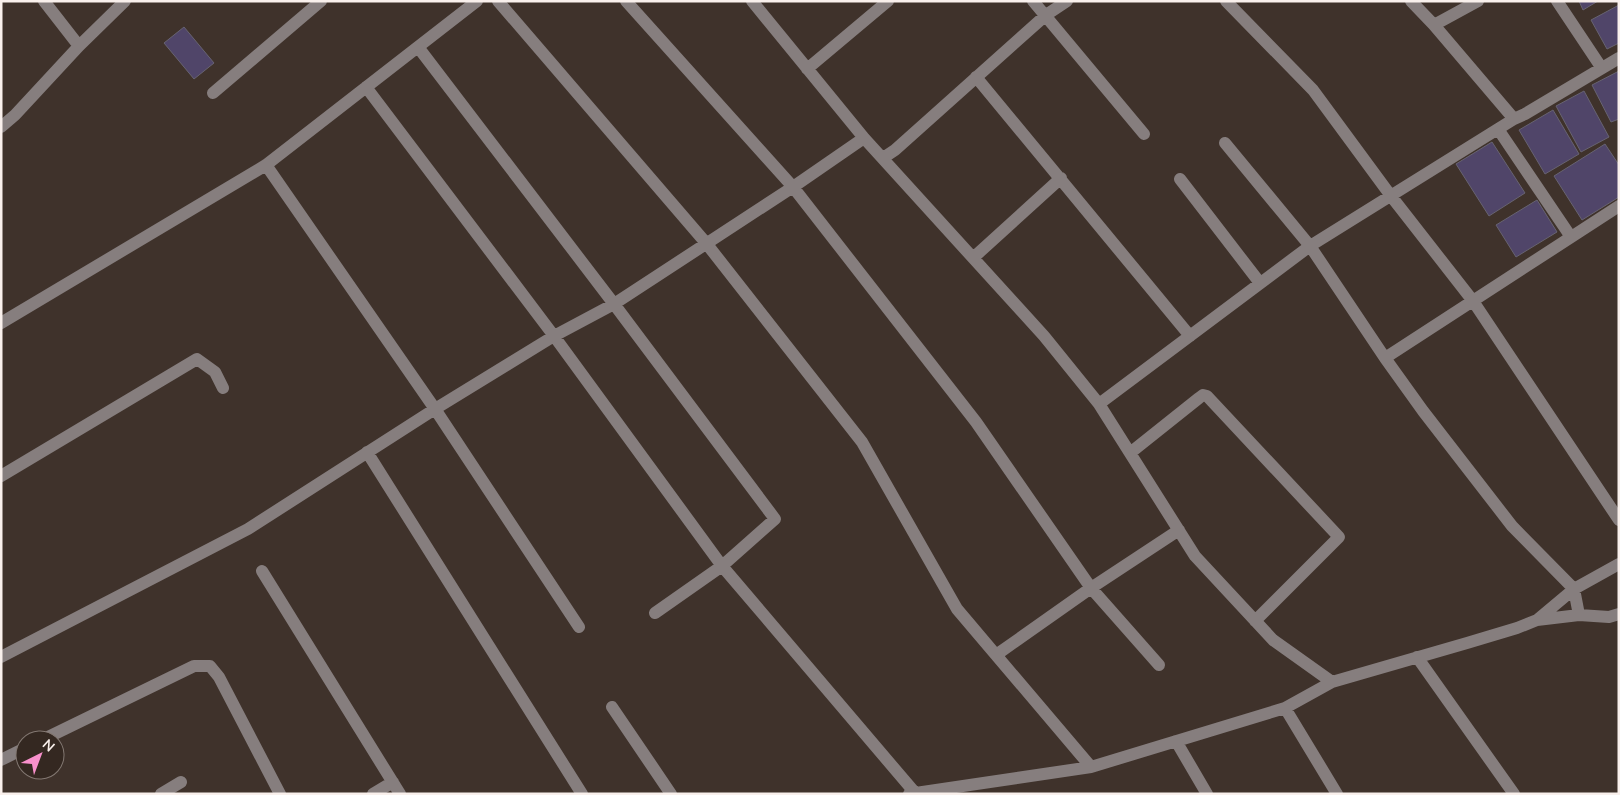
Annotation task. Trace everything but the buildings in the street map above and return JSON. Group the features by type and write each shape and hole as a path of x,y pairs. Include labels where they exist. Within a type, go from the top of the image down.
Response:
{"street":[{"path":"44,1 79,46"},
{"path":"1,127 15,115 79,46 125,1"},
{"path":"213,93 321,1"},
{"path":"1,323 266,165 477,1"},
{"path":"498,1 706,244 862,442 957,609 1091,767"},
{"path":"626,1 793,187 976,422 1091,588 1159,665"},
{"path":"752,1 864,138 1044,336 1099,404 1195,556 1273,640 1332,682"},
{"path":"807,68 888,1"},
{"path":"1033,1 1144,134"},
{"path":"883,158 1046,15 1067,1"},
{"path":"1226,1 1314,90 1391,196 1473,301 1619,520"},
{"path":"1411,1 1434,25 1514,119"},
{"path":"1434,25 1478,1"},
{"path":"1557,1 1602,67"},
{"path":"418,47 614,304 775,520 722,566 655,614"},
{"path":"1099,404 1310,246 1514,119 1619,58"},
{"path":"976,77 1190,336"},
{"path":"366,87 554,336 722,566 914,793 982,788 1091,767 1285,708 1332,682 1517,628 1537,620 1579,615 1609,617 1619,614"},
{"path":"1498,129 1571,237"},
{"path":"1,657 248,529 435,408 554,336 614,304 793,187 864,138"},
{"path":"1225,144 1310,246 1423,411 1512,526 1574,589 1579,615"},
{"path":"266,165 435,408 579,627"},
{"path":"973,258 1061,178"},
{"path":"1180,179 1260,283"},
{"path":"1385,358 1619,206"},
{"path":"1,476 196,359 215,372 224,388"},
{"path":"1130,453 1198,398 1203,395 1207,396 1339,537 1255,621"},
{"path":"367,452 582,794"},
{"path":"996,655 1091,588 1179,530"},
{"path":"1537,620 1574,589 1619,564"},
{"path":"262,571 400,794"},
{"path":"1417,658 1514,794"},
{"path":"63,730 194,666 210,666 219,678 280,794"},
{"path":"612,707 671,794"},
{"path":"1285,708 1336,794"},
{"path":"1176,741 1207,794"},
{"path":"1,760 15,753"},
{"path":"161,794 181,782"},
{"path":"373,794 392,782"}]}
